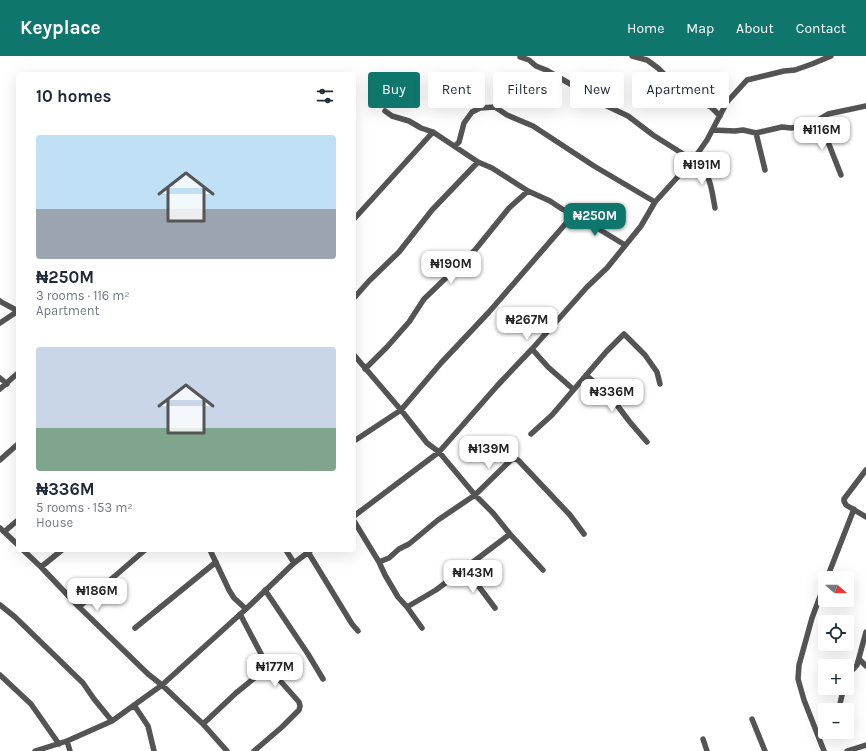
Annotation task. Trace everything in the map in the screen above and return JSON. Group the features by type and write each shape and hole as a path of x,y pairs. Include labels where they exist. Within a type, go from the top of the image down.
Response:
{"street":[{"path":"632,56 647,60 658,68 685,97 706,104 720,116"},
{"path":"356,514 439,452 587,287 607,268 641,226 655,202 693,160 712,130 727,102 747,80 795,70 831,56"},
{"path":"520,57 529,60 536,66 579,89 590,98 628,116 653,135 693,160 704,169 708,175 715,208"},
{"path":"712,130 743,130 756,132 782,127 791,128 804,126 813,123 828,114 866,106"},
{"path":"455,146 459,142 464,123 472,112 480,108 495,107 507,115 533,126 594,166 655,202"},
{"path":"386,111 392,116 409,121 421,128 433,132 478,162 492,168 528,191 574,214 625,245"},
{"path":"816,120 828,142 842,175"},
{"path":"356,217 433,132"},
{"path":"756,132 765,170"},
{"path":"356,296 399,252 432,210 478,162"},
{"path":"365,369 409,322 424,299 475,250 509,208 528,191"},
{"path":"356,440 401,410 574,214"},
{"path":"0,300 16,310"},
{"path":"0,323 16,312"},
{"path":"531,434 552,415 573,389 624,334 645,355 657,372 660,384"},
{"path":"532,349 548,367 573,389"},
{"path":"356,358 427,443 439,452 475,495 493,513 543,570"},
{"path":"0,389 16,375"},
{"path":"586,375 617,405 647,442"},
{"path":"0,378 7,384"},
{"path":"0,460 16,446"},
{"path":"379,562 389,558 398,549 409,544 438,520 475,495 513,458 518,460 570,515 584,534"},
{"path":"866,470 844,499 846,504 866,517"},
{"path":"830,571 854,509"},
{"path":"16,521 2,530 16,543"},
{"path":"356,524 398,597 422,628"},
{"path":"407,607 436,590 510,534"},
{"path":"25,552 148,674 162,685 203,724 227,751"},
{"path":"41,567 60,552"},
{"path":"79,607 144,552"},
{"path":"211,552 229,590 234,598 246,609"},
{"path":"287,552 294,563"},
{"path":"35,751 67,741 112,721 162,685 308,552"},
{"path":"310,552 352,624 358,631"},
{"path":"135,628 216,562"},
{"path":"462,570 480,588 495,608"},
{"path":"265,590 323,679"},
{"path":"818,602 799,665 798,679 804,700 824,751"},
{"path":"0,605 83,683 112,721"},
{"path":"240,614 268,667 299,702 300,706 299,710 254,751"},
{"path":"854,668 857,665 866,632"},
{"path":"858,659 866,666"},
{"path":"203,724 236,693 268,667"},
{"path":"0,675 31,704 59,744"},
{"path":"134,704 148,726 154,751"},
{"path":"752,719 765,751"},
{"path":"703,739 707,751"},
{"path":"67,741 70,751"},
{"path":"847,751 866,745"}]}
